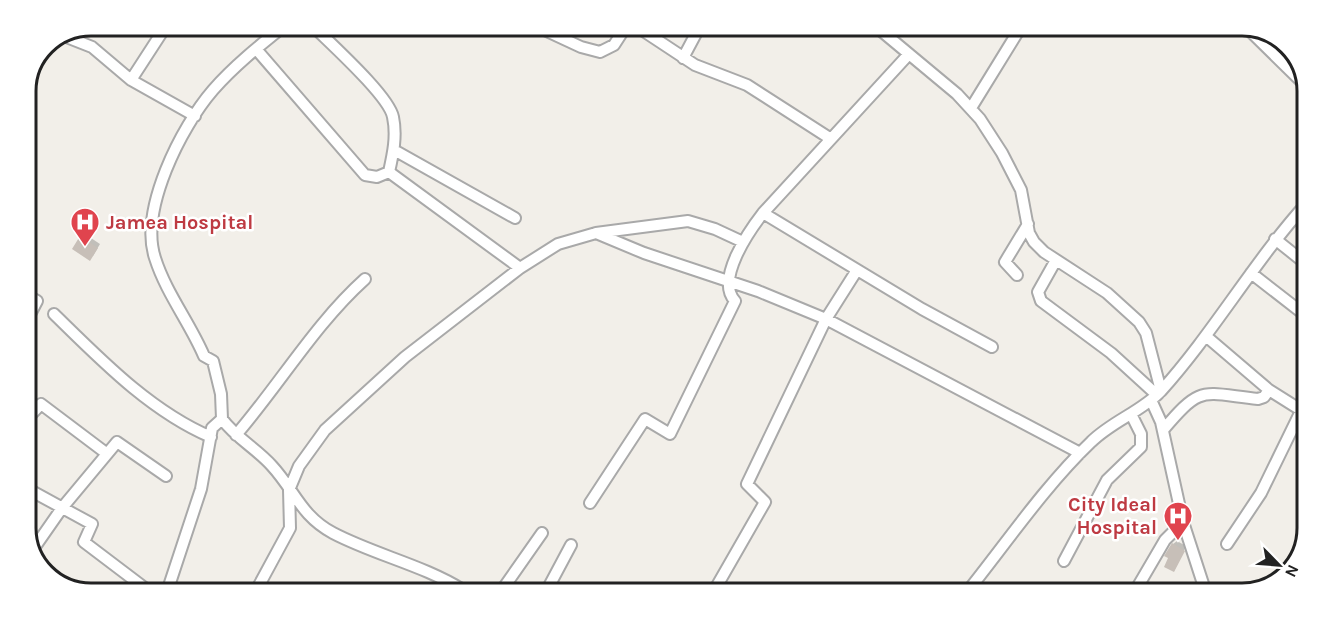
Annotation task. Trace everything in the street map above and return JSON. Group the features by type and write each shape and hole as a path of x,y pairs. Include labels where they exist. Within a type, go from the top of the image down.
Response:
{"street":[{"path":"131,80 160,36"},
{"path":"272,36 212,91 195,116 168,166 152,217 154,257 162,277 204,356 213,361 221,394 222,419 236,435 273,466 307,515 331,532 377,554 433,574 450,583"},
{"path":"323,36 382,97 393,115 394,150 389,172"},
{"path":"557,36 581,47 600,52 614,45 620,36"},
{"path":"651,36 683,58 747,85 831,139"},
{"path":"683,58 695,36"},
{"path":"887,36 972,108 990,133 1021,190 1034,242 1056,260 1107,293 1139,322 1146,333 1156,395 1183,522 1203,583"},
{"path":"972,108 1015,36"},
{"path":"72,39 92,47 131,80 195,116"},
{"path":"1259,39 1294,74"},
{"path":"256,49 365,175 376,177 389,172"},
{"path":"590,503 645,419 670,434 735,301 729,294 728,281 743,242 763,213 909,54"},
{"path":"394,150 515,218"},
{"path":"389,172 520,268"},
{"path":"763,213 856,270 992,347"},
{"path":"974,583 1080,453 1102,432 1156,395 1207,337 1275,239 1297,214"},
{"path":"260,583 290,528 289,490 299,466 312,446 346,409 405,357 520,268 558,244 596,233 688,221 715,229 743,242"},
{"path":"1017,275 1005,262 1028,224"},
{"path":"596,233 652,256 728,281 826,319 1080,453"},
{"path":"1275,239 1297,257"},
{"path":"1056,260 1038,292 1041,301 1111,353 1156,395"},
{"path":"719,583 765,502 747,484 826,319 856,270"},
{"path":"1251,273 1297,309"},
{"path":"236,435 271,394 338,303 365,279"},
{"path":"54,314 95,354 157,405 182,423 211,437"},
{"path":"1207,337 1269,390 1297,408"},
{"path":"1163,430 1185,404 1200,394 1258,399 1264,397 1269,390"},
{"path":"36,409 41,404 106,453"},
{"path":"1064,561 1107,480 1141,447 1142,434 1131,414"},
{"path":"170,583 201,489 212,428 222,419"},
{"path":"1227,544 1261,493 1297,421"},
{"path":"38,542 62,508 106,453 119,441 166,476"},
{"path":"36,494 92,524 84,542 138,583"},
{"path":"1140,583 1164,540 1183,522"},
{"path":"507,583 542,533"},
{"path":"551,583 571,544"}],"building":[{"path":"80,236 98,248 90,261 72,249"},
{"path":"1172,543 1185,551 1174,572 1164,567 1168,558 1164,556"}],"place":[{"name":"Jamea Hospital","path":"85,248"},
{"name":"City Ideal Hospital","path":"1178,542"}]}
